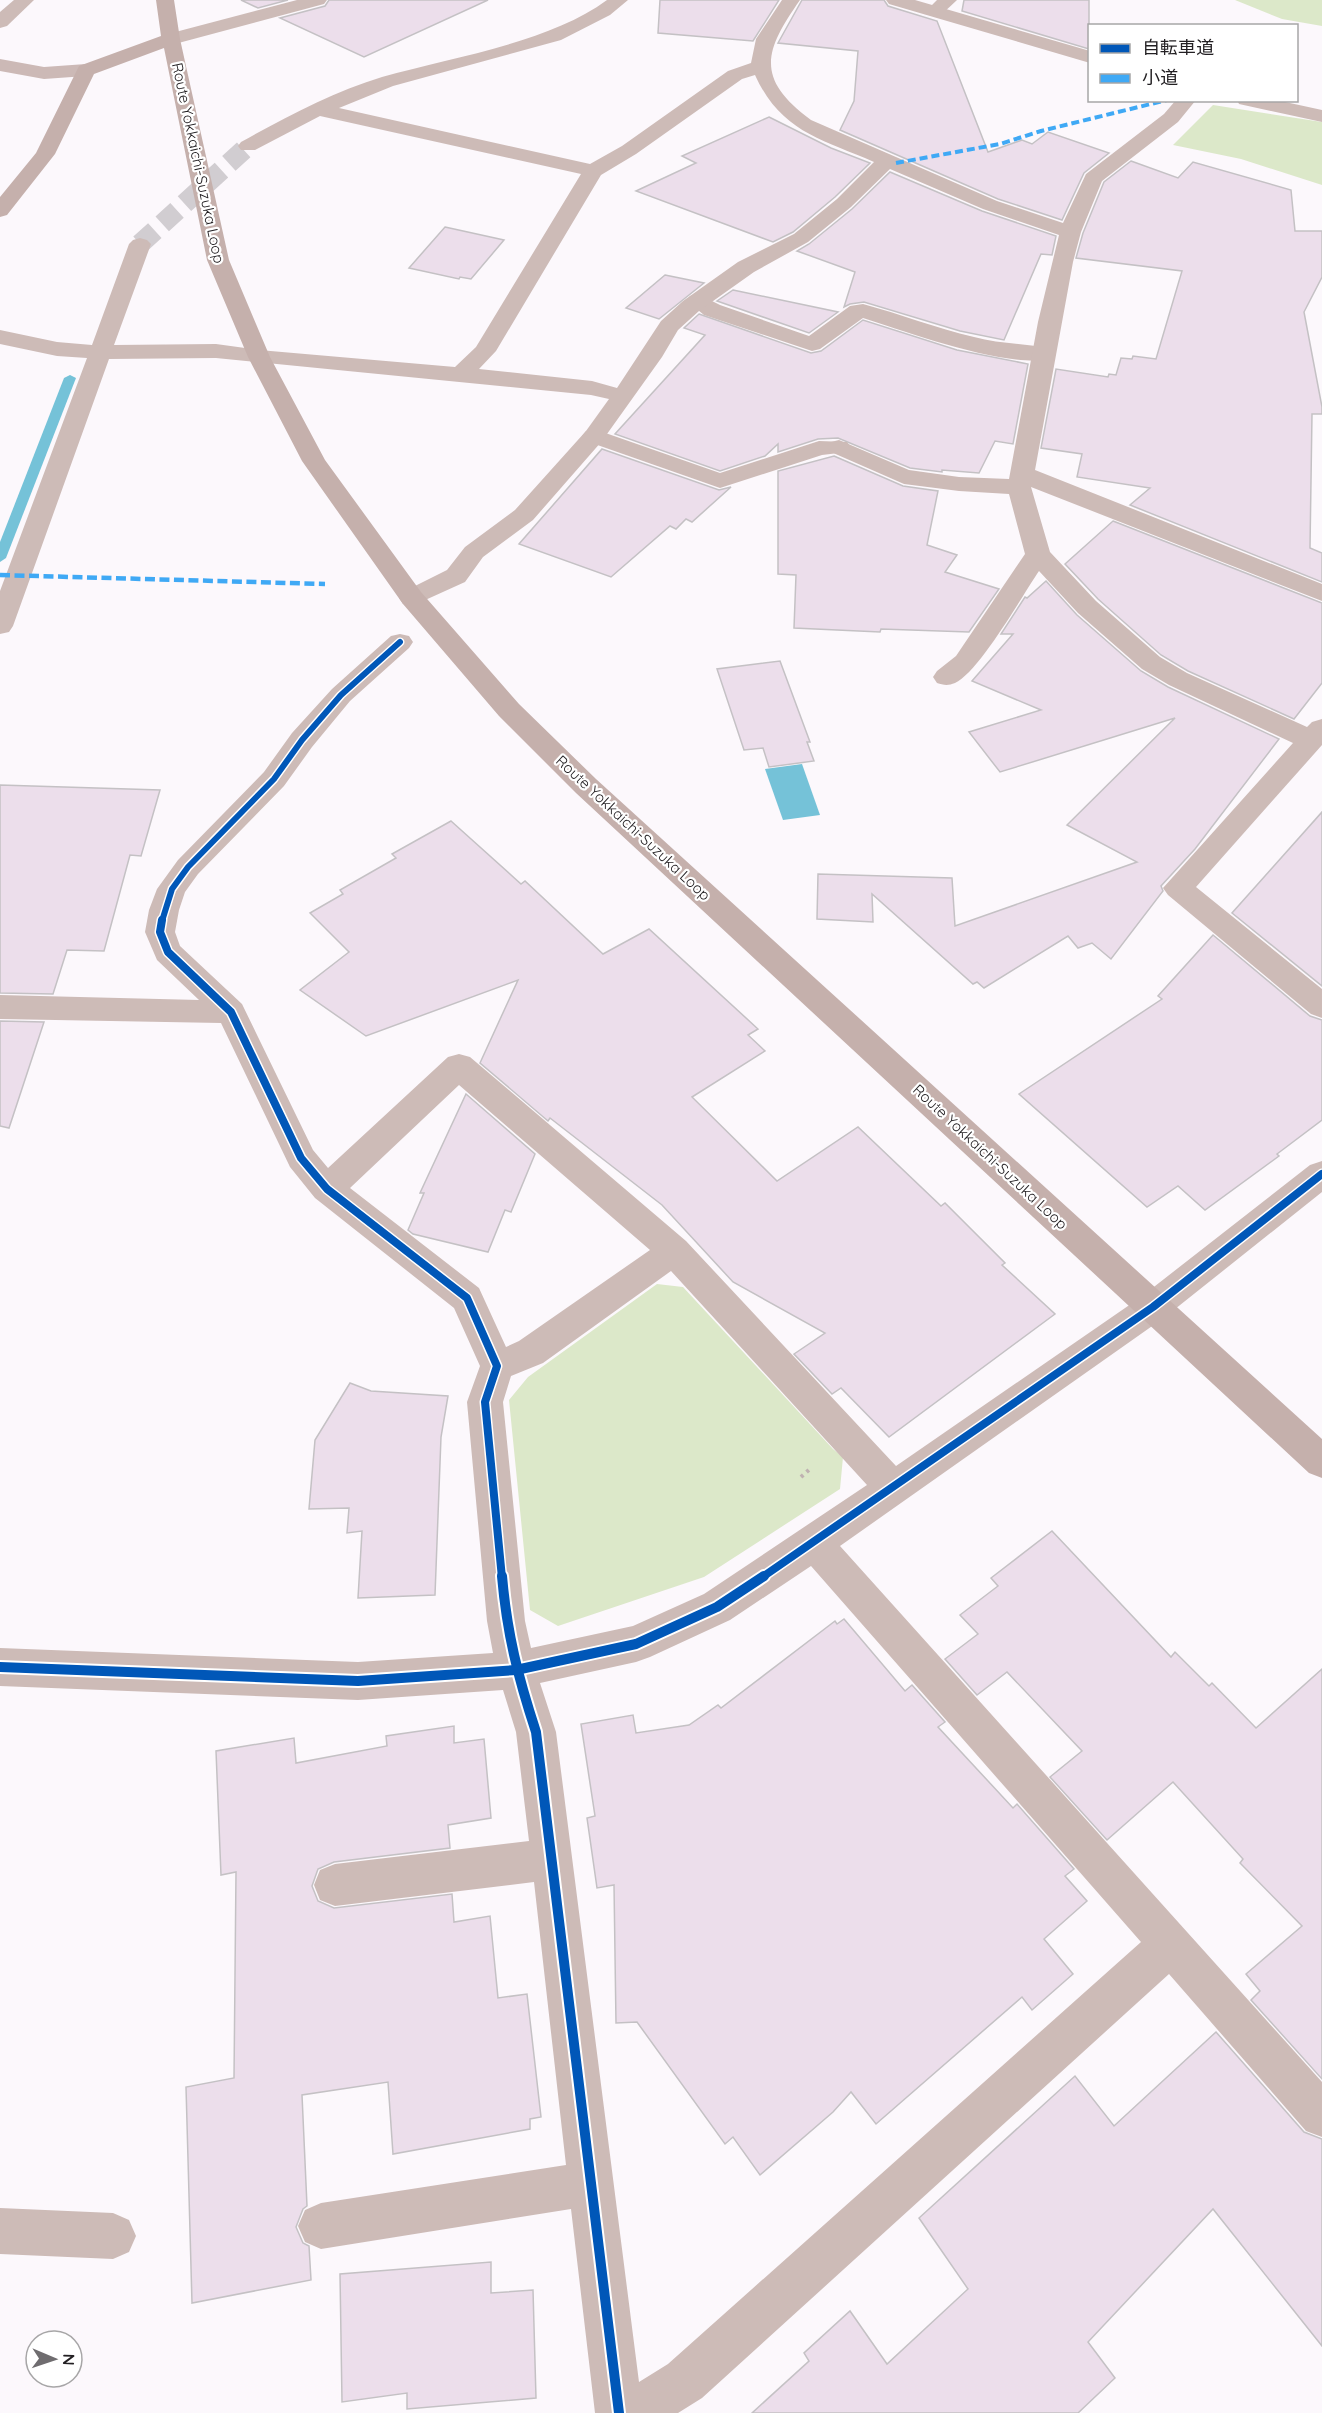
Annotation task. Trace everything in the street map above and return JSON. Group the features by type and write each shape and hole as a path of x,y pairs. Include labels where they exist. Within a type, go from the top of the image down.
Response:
{"main road":[{"name":"Route Yokkaichi-Suzuka Loop","path":"165,0 171,39 218,260 259,357 314,461 412,598 509,710 586,786 1322,1462"},
{"path":"0,211 45,154 86,70 171,39"}],"street":[{"path":"0,22 25,0"},
{"path":"171,39 318,0"},
{"path":"248,146 317,110 386,82 554,36 604,11 619,0"},
{"path":"792,0 770,30 762,51 761,66 775,98 786,111 804,124 990,205 1070,232"},
{"path":"894,0 942,5 1088,57"},
{"path":"0,65 44,73 86,70"},
{"path":"460,374 485,351 594,171 629,150 735,75 761,66"},
{"path":"1185,102 1171,118 1093,178 1070,232 1060,266 1042,354 1037,396 1021,480 1038,554 1087,607 1151,663 1178,679 1316,734 1178,888 1322,1006"},
{"path":"1256,102 1322,116"},
{"path":"317,110 594,171"},
{"path":"412,598 456,576 474,552 524,515 594,436 651,357 669,326 698,301 746,267 801,238 844,203 888,160"},
{"path":"0,626 140,244"},
{"path":"698,301 712,310 812,344 858,311 863,311 968,343 1013,353 1042,354"},
{"path":"0,337 57,349 102,352 216,351 259,357 460,374 592,388 622,396"},
{"path":"594,436 720,481 819,448 839,447 904,477 959,484 1021,480 1322,592"},
{"path":"946,677 965,662 1038,554"},
{"path":"400,642 341,696 302,740 274,778 188,867 172,890 164,910 160,932 168,952 231,1012 301,1158 327,1189 467,1298 497,1366 485,1402 506,1621 516,1670 536,1732 620,2413"},
{"path":"0,1007 231,1012"},
{"path":"327,1189 459,1066 674,1251 891,1486"},
{"path":"0,1667 358,1681 516,1670 636,1644 717,1606 814,1543 891,1486 1153,1307 1322,1174"},
{"path":"497,1366 531,1352 674,1251"},
{"path":"814,1543 1322,2115"},
{"path":"336,1885 553,1859"},
{"path":"634,2413 685,2381 1171,1943"},
{"path":"321,2226 592,2183"},
{"path":"0,2231 113,2236"}],"green space":[{"path":"1235,0 1322,0 1322,26 1282,19"},
{"path":"1213,105 1322,122 1322,185 1241,159 1173,145"},
{"path":"657,1284 683,1287 843,1457 840,1489 704,1577 558,1626 530,1610 509,1400 528,1377"}],"water":[{"path":"802,764 820,815 783,820 765,769"}],"building":[{"path":"241,0 288,0 258,8"},
{"path":"329,0 488,0 364,57 280,18 325,6"},
{"path":"660,0 779,0 753,41 658,33"},
{"path":"802,0 884,0 888,6 937,21 988,152 1022,140 1032,144 1048,132 1109,153 1084,173 1062,220 998,199 840,130 854,101 858,51 778,43"},
{"path":"964,0 1089,0 1088,49 962,11"},
{"path":"769,117 831,148 870,163 835,197 793,232 773,242 636,191 696,163 682,156"},
{"path":"1131,161 1178,178 1193,162 1291,190 1295,231 1322,231 1322,277 1304,312 1322,407 1322,414 1312,414 1310,548 1322,553 1322,582 1130,505 1150,488 1077,477 1082,454 1041,448 1056,369 1108,377 1109,374 1116,375 1121,358 1132,359 1133,356 1156,359 1182,271 1076,258 1083,233 1104,182"},
{"path":"890,172 982,211 1056,236 1052,255 1041,254 1004,340 960,331 864,302 844,307 855,272 797,251 852,209"},
{"path":"445,227 504,240 471,279 460,277 459,279 409,268"},
{"path":"665,275 704,283 659,319 626,308"},
{"path":"733,290 838,312 809,333 717,301"},
{"path":"699,314 811,353 821,351 863,320 957,350 1028,364 1013,444 995,441 979,473 910,468 838,438 818,439 778,452 778,444 765,456 720,471 615,434 705,335 684,328"},
{"path":"602,449 719,490 731,487 692,522 686,519 676,529 670,526 611,577 519,544"},
{"path":"834,456 903,486 938,491 927,545 957,555 945,572 999,589 969,632 881,629 880,632 794,628 796,575 778,574 778,471"},
{"path":"1113,521 1322,603 1322,683 1294,719 1188,671 1161,655 1098,599 1065,564"},
{"path":"1046,581 1077,615 1141,671 1168,687 1279,739 1195,849 1161,886 1163,891 1111,959 1092,943 1078,948 1068,936 984,988 977,982 973,984 872,894 873,922 817,919 818,874 952,878 955,926 1137,862 1067,825 1175,718 1000,772 969,732 1041,710 972,681 1013,634 1001,634 1025,597 1027,598"},
{"path":"780,661 810,742 807,742 814,761 769,767 763,748 744,750 717,669"},
{"path":"0,785 160,790 141,856 130,855 104,951 67,950 53,994 0,993"},
{"path":"1322,812 1322,986 1232,913"},
{"path":"451,821 521,884 525,881 603,954 649,929 758,1029 748,1035 765,1051 692,1097 777,1181 858,1127 941,1206 945,1203 1005,1263 1002,1265 1055,1314 889,1437 841,1388 832,1394 794,1354 825,1333 733,1282 662,1205 550,1118 548,1121 480,1063 518,980 366,1036 300,990 349,952 310,913 343,894 340,890 396,858 392,854"},
{"path":"1213,935 1310,1016 1322,1020 1322,1120 1277,1154 1279,1156 1205,1210 1178,1186 1147,1207 1019,1094 1162,999 1158,996"},
{"path":"0,1021 44,1022 9,1128 0,1126"},
{"path":"466,1094 535,1154 511,1212 505,1210 488,1252 413,1234 408,1230 424,1193 420,1193"},
{"path":"350,1383 371,1391 448,1396 441,1437 435,1595 358,1598 362,1531 347,1533 349,1508 309,1509 315,1440"},
{"path":"1052,1531 1171,1657 1175,1652 1209,1686 1212,1683 1256,1728 1322,1669 1322,2079 1251,2000 1260,1991 1246,1974 1302,1926 1240,1863 1243,1859 1173,1782 1107,1840 1050,1777 1082,1751 1007,1672 977,1695 945,1659 978,1634 960,1615 998,1586 991,1578"},
{"path":"844,1619 905,1691 912,1685 945,1722 938,1727 1013,1808 1017,1804 1074,1869 1065,1876 1087,1901 1044,1939 1073,1974 1032,2010 1022,1997 876,2124 851,2092 833,2112 760,2175 733,2137 725,2144 637,2022 616,2023 614,1885 597,1888 587,1818 595,1816 581,1724 633,1715 636,1733 689,1725 718,1705 721,1708 835,1621 837,1624"},
{"path":"454,1726 454,1743 484,1739 491,1818 448,1825 450,1848 334,1862 318,1869 312,1886 318,1901 334,1908 452,1894 454,1922 490,1916 498,1998 527,1994 541,2117 530,2119 530,2129 393,2154 388,2082 302,2095 307,2206 303,2209 296,2227 303,2243 309,2246 311,2280 192,2303 186,2087 234,2078 236,1872 221,1875 216,1751 294,1738 296,1763 387,1746 386,1736"},
{"path":"1216,2032 1304,2132 1322,2139 1322,2346 1213,2209 1088,2342 1115,2378 1078,2413 752,2413 809,2361 804,2353 850,2311 887,2364 968,2289 919,2218 1075,2076 1114,2126"},
{"path":"491,2262 491,2293 533,2290 536,2398 407,2409 407,2393 342,2402 340,2274"}],"waterway":[{"path":"0,558 70,378"}],"tunnel":[{"path":"140,244 248,146"}],"marked path":[{"path":"896,163 1000,144 1041,131 1159,102"},
{"path":"0,575 325,584"}],"cycle path":[{"path":"400,642 341,695 302,740 274,779 188,867 172,889 164,910 160,932 168,952 231,1012 301,1158 327,1189 467,1298 497,1366 485,1402 506,1621 516,1670 536,1732 619,2413"},
{"path":"0,1667 358,1681 516,1670 636,1644 717,1607 814,1543 1153,1307 1322,1174"}]}
